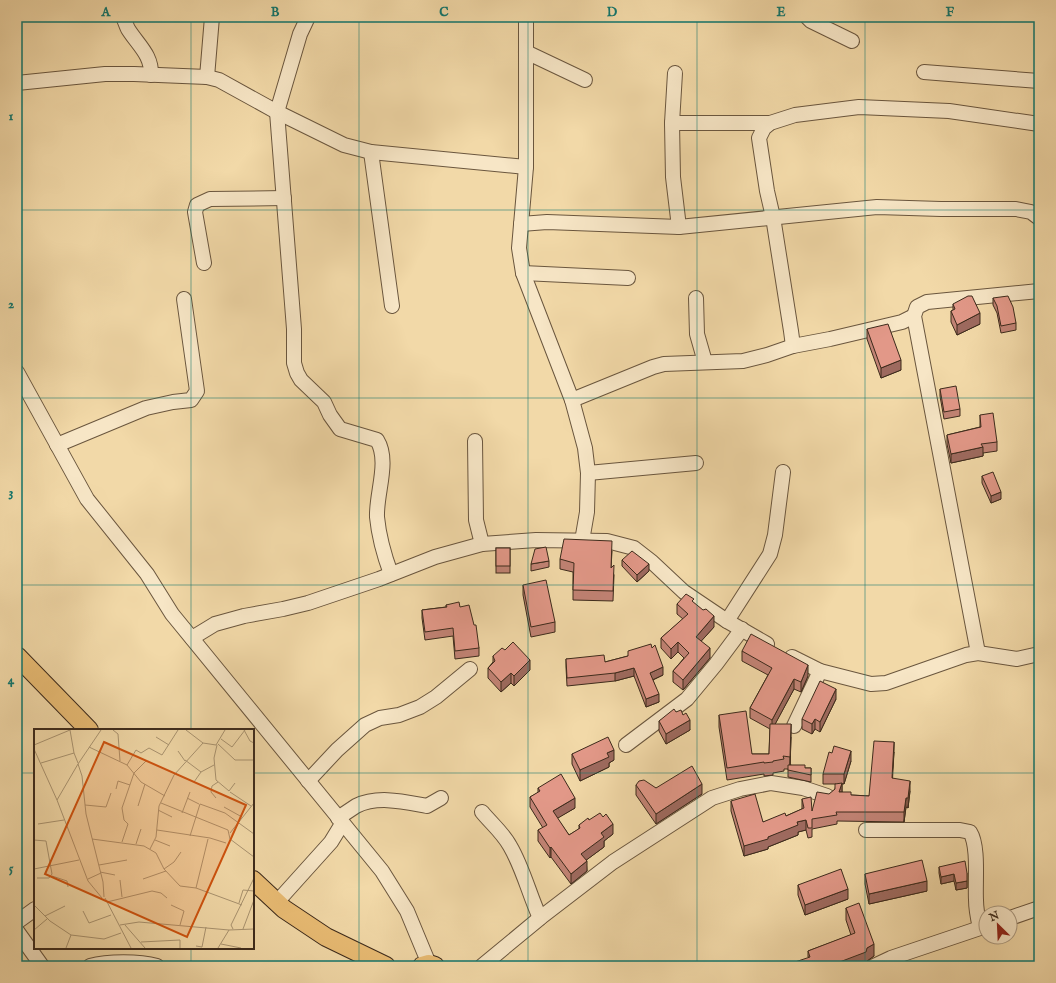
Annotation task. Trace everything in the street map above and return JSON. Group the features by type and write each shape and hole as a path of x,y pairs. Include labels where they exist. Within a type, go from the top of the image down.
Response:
{"main road":[{"path":"17,656 88,729"},
{"path":"254,881 284,909 326,937 386,966"}],"street":[{"path":"123,17 128,28 151,63 152,75"},
{"path":"207,77 212,17"},
{"path":"308,17 300,34 277,112 294,329 294,363 301,380 324,402 330,415 340,428 377,440 380,445 382,461 377,515 381,546 391,574"},
{"path":"526,17 526,167 519,248 523,272 572,400 585,448 588,473 587,512 582,541"},
{"path":"807,17 852,41"},
{"path":"526,52 585,80"},
{"path":"924,72 1039,82"},
{"path":"675,73 672,123 673,177 679,227"},
{"path":"17,83 105,74 207,77 219,80 277,112 344,145 371,152 526,167"},
{"path":"672,123 770,123 794,115 859,107 949,111 1039,124"},
{"path":"770,123 764,128 759,138 793,346"},
{"path":"371,152 392,306"},
{"path":"204,263 195,212 197,205 210,199 284,198"},
{"path":"521,224 547,222 679,227 877,207 1016,209 1031,212 1039,217"},
{"path":"523,272 628,278"},
{"path":"978,653 914,316 917,307 927,302 1039,291"},
{"path":"696,298 697,334 705,362"},
{"path":"57,445 146,408 191,400 197,391 184,299"},
{"path":"572,400 653,367 664,364 743,361 768,355 793,346 902,322 914,316"},
{"path":"17,372 87,499 147,574 172,614 382,871 407,911 429,965"},
{"path":"474,441 476,520 482,544"},
{"path":"588,473 696,463"},
{"path":"727,621 770,554 775,535 783,472"},
{"path":"192,638 215,624 244,616 308,603 435,557 482,544 536,540 607,541 634,548 652,562 684,592 727,621 820,672 871,684 886,683 966,655 978,653 1017,659 1039,654"},
{"path":"626,745 687,699 742,629"},
{"path":"308,781 337,750 365,725 380,718 399,715 420,707 470,669"},
{"path":"794,726 820,672"},
{"path":"482,966 540,918 613,862 712,798 740,789 771,783 803,788 827,796"},
{"path":"277,902 331,842 340,821 358,806 376,800 400,801 427,806 441,798"},
{"path":"482,812 509,845 540,918"},
{"path":"866,830 960,830 970,832 974,838 976,860 976,901 978,908"},
{"path":"1018,915 1039,908"},
{"path":"17,922 34,910"},
{"path":"874,966 891,958 978,929"},
{"path":"17,931 42,966"},
{"path":"90,966 101,963 133,963 157,966"}],"building":[{"path":"968,296 972,296 980,313 957,325 951,311 955,309 953,304"},
{"path":"1008,296 1013,307 1016,323 1001,326 997,306 993,298"},
{"path":"888,324 901,360 881,368 867,329"},
{"path":"956,386 960,409 944,412 940,389"},
{"path":"993,413 997,442 981,444 983,447 951,454 947,435 981,427 980,415"},
{"path":"993,472 1001,492 991,496 982,476"},
{"path":"564,539 612,541 611,568 614,565 613,591 573,590 574,563 560,559"},
{"path":"546,547 549,561 531,564 535,549"},
{"path":"496,548 510,548 510,566 496,566"},
{"path":"632,551 649,564 637,575 622,560"},
{"path":"546,580 555,622 531,627 523,585"},
{"path":"686,594 694,599 692,601 703,610 706,609 714,616 696,637 710,648 683,680 673,671 689,653 678,642 671,649 661,638 688,614 677,604"},
{"path":"459,602 460,607 469,605 474,625 476,625 479,648 455,651 453,628 425,632 422,610 447,607 446,605"},
{"path":"751,634 808,665 801,682 794,679 772,720 750,708 772,668 742,651"},
{"path":"513,642 530,660 514,676 511,673 501,682 488,668 495,661 493,656 502,648 505,650"},
{"path":"651,644 652,648 655,645 663,667 650,673 659,694 646,699 634,668 615,673 567,678 566,659 604,655 605,662 628,656 628,651"},
{"path":"820,681 836,689 820,722 815,719 812,724 802,719"},
{"path":"674,709 676,712 681,710 683,715 686,713 690,720 666,734 659,721"},
{"path":"746,711 752,754 769,754 770,724 791,724 790,757 783,756 784,759 773,762 727,768 719,715"},
{"path":"608,737 614,750 607,753 609,757 580,770 572,754"},
{"path":"874,741 894,742 892,778 910,781 908,798 906,798 904,812 836,812 837,815 812,819 812,828 808,828 806,820 797,822 798,825 768,837 768,839 744,846 731,801 755,794 763,822 785,813 786,816 804,808 802,799 811,797 812,811 817,792 829,794 835,789 835,784 842,783 839,792 851,792 851,795 869,796"},
{"path":"834,746 851,751 844,774 823,774 829,752 832,753"},
{"path":"788,765 805,765 805,768 811,768 811,775 788,770"},
{"path":"692,766 702,784 656,814 636,785 639,781 644,780 656,788"},
{"path":"561,774 575,798 553,811 569,835 580,828 579,825 588,818 589,820 600,813 603,817 606,814 613,824 601,833 604,837 581,854 587,861 571,874 551,847 550,848 538,830 547,825 530,797 540,791 538,788"},
{"path":"922,860 927,881 869,894 865,874"},
{"path":"965,861 967,881 956,883 954,874 941,877 939,867"},
{"path":"841,869 848,889 805,905 798,885"},
{"path":"859,903 874,944 867,948 866,952 829,966 783,966 810,957 808,951 855,933 846,908"}]}
